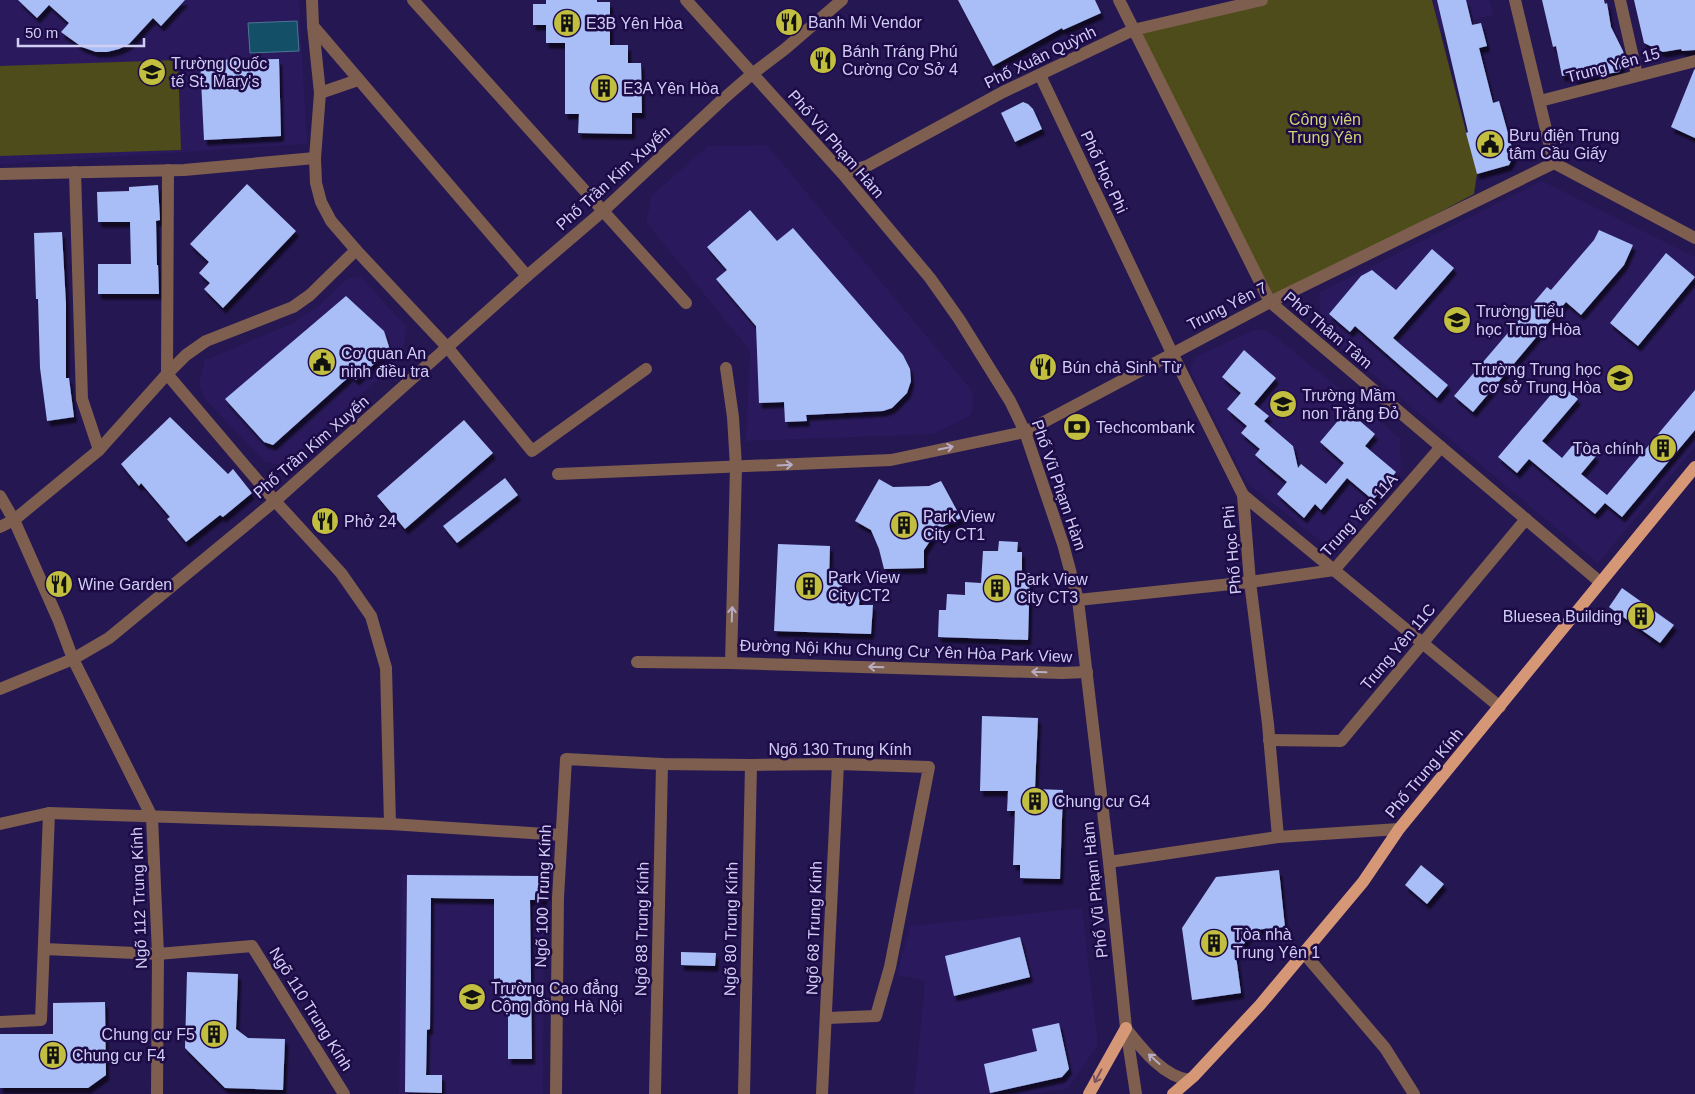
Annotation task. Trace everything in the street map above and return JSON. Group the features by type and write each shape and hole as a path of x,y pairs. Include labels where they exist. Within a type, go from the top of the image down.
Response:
{"main road":[{"name":"Phố Trung Kính","path":"1173,1094 1190,1080 1260,1005 1362,882 1399,829 1695,467"},
{"path":"1089,1094 1126,1028"}],"street":[{"path":"312,0 320,92 315,158 316,183 321,202 331,221 448,348 532,451 646,369"},
{"path":"413,0 686,303"},
{"name":"Phố Vũ Phạm Hàm","path":"686,0 842,173 940,292 1010,401 1025,432 1063,544 1078,600 1109,862 1126,1028 1136,1094"},
{"name":"Phố Trần Kim Xuyến","path":"0,689 73,659 109,638 275,502 527,276 603,211 722,100 842,0"},
{"name":"Phố Thâm Tâm","path":"1119,0 1270,302 1600,582"},
{"name":"Phố Xuân Quỳnh","path":"842,173 867,166 1003,92 1133,30 1262,0"},
{"path":"1515,0 1554,163 1695,238"},
{"path":"1620,0 1637,75"},
{"path":"313,26 527,276"},
{"name":"Trung Yên 15","path":"1540,101 1695,61"},
{"name":"Phố Học Phi","path":"1040,74 1172,353 1243,495 1250,582 1269,740 1278,837"},
{"path":"320,92 358,80"},
{"path":"0,174 168,170 315,158"},
{"name":"Trung Yên 7","path":"1025,432 1270,302 1554,163"},
{"path":"168,170 167,374 275,502 341,573 372,616 386,668 390,824"},
{"path":"75,172 82,399 99,450"},
{"path":"0,527 14,520 99,450 186,355 206,341 293,307 310,295 356,250"},
{"name":"Đường Nội Khu Chung Cư Yên Hòa Park View","path":"726,368 733,416 736,467 731,663 1053,673 1087,672"},
{"path":"558,474 891,460 1025,432"},
{"name":"Trung Yên 11A","path":"1078,600 1250,582 1334,570 1441,447"},
{"path":"1243,495 1500,707"},
{"name":"Ngõ 112 Trung Kính","path":"0,496 14,520 58,619 73,659 152,817 158,954 157,1094"},
{"name":"Trung Yên 11C","path":"1269,740 1341,740 1526,519"},
{"path":"637,662 731,663"},
{"name":"Ngõ 130 Trung Kính","path":"566,759 662,764 838,764 929,767 890,968 876,1016 827,1018"},
{"name":"Ngõ 100 Trung Kính","path":"556,1094 558,898 566,759"},
{"name":"Ngõ 88 Trung Kính","path":"654,1094 662,764"},
{"name":"Ngõ 68 Trung Kính","path":"822,1094 838,764"},
{"name":"Ngõ 80 Trung Kính","path":"744,1094 751,765"},
{"path":"0,824 49,813 390,824 561,835"},
{"path":"0,1022 41,1020 49,813"},
{"path":"1109,862 1278,837 1399,829"},
{"name":"Ngõ 110 Trung Kính","path":"158,954 252,946 344,1094"},
{"path":"44,949 158,954"},
{"path":"1303,952 1385,1048 1414,1094"},
{"path":"1126,1028 1141,1047 1171,1074 1190,1080"}],"shaded area":[{"name":"Trường Quốc tế St. Mary's","path":"0,0 299,0 307,144 0,164"},
{"path":"1433,0 1489,0 1493,15 1475,19 1476,24 1440,33"},
{"path":"767,145 973,392 973,407 970,416 933,434 746,441 750,351 646,222 652,195 708,146"},
{"path":"1542,181 1695,257 1695,447 1598,563 1321,331 1319,293"},
{"path":"361,277 406,326 403,357 282,466 265,462 204,398 199,384 205,360 291,324 316,308 348,278"},
{"name":"Trường Mầm non Trăng Đỏ","path":"1254,330 1264,330 1276,337 1400,438 1401,471 1342,542 1323,543 1247,483 1190,370 1195,357"},
{"name":"Trường Cao đẳng Cộng đồng Hà Nội","path":"402,874 544,876 543,1094 399,1094"},
{"path":"1082,908 1098,1045 1067,1089 1029,1094 914,1094 925,981 897,975 910,926"}],"green space":[{"name":"Công viên Trung Yên","path":"1267,0 1432,0 1477,174 1474,194 1270,302 1133,30"},
{"path":"178,60 181,150 0,156 0,66"}],"water":[{"path":"297,21 299,51 250,53 248,23"}],"building":[{"path":"18,0 185,0 161,26 153,18 129,44 107,52 96,52 82,47 61,32 69,23 49,5 37,18"},
{"path":"546,0 597,0 597,2 610,2 610,45 628,45 628,63 641,63 642,113 632,113 632,134 578,133 579,114 565,114 565,43 546,43 546,25 533,25 533,4 546,4"},
{"path":"958,0 1095,0 1101,13 1063,30 1062,28 993,66"},
{"path":"1437,0 1466,0 1472,25 1481,23 1487,46 1479,48 1493,103 1499,101 1514,155 1509,165 1477,174 1466,133 1468,132"},
{"path":"1542,0 1604,0 1605,4 1607,3 1611,27 1623,51 1625,60 1619,72 1574,79 1573,74 1562,76 1556,46 1553,47"},
{"path":"1634,0 1695,0 1695,50 1682,51 1681,49 1663,52 1644,43"},
{"path":"279,59 281,136 204,140 200,60"},
{"path":"1695,69 1695,138 1671,127"},
{"path":"1023,102 1033,109 1042,129 1015,142 1001,113"},
{"path":"247,184 296,231 223,308 204,289 210,283 199,273 209,262 190,244"},
{"path":"158,185 160,220 156,221 159,294 98,294 98,264 131,264 130,222 98,222 97,192 129,191 129,187"},
{"path":"750,210 777,241 793,228 903,355 910,369 911,381 907,393 892,408 883,411 806,415 807,421 785,422 784,402 759,403 756,326 716,279 727,270 707,247"},
{"path":"1599,230 1633,245 1624,265 1581,315 1566,302 1473,412 1454,396 1547,287 1551,290 1594,240"},
{"path":"62,232 66,304 66,378 69,378 74,417 47,421 40,368 34,233"},
{"path":"1432,249 1454,268 1393,338 1448,385 1437,398 1355,326 1350,332 1329,314 1361,276 1372,270 1396,290"},
{"path":"1666,253 1695,277 1638,346 1610,323"},
{"name":"Cơ quan An ninh điều tra","path":"346,296 384,331 390,350 356,380 351,375 273,445 264,442 225,399"},
{"path":"1244,350 1276,378 1254,404 1269,416 1264,421 1293,446 1298,468 1301,464 1326,484 1344,463 1320,442 1347,410 1375,434 1365,446 1396,472 1373,500 1347,478 1321,510 1315,504 1304,518 1277,494 1287,482 1255,455 1260,449 1241,433 1247,426 1227,409 1241,393 1222,377"},
{"name":"Tòa chính","path":"1560,384 1578,399 1542,441 1562,458 1577,440 1596,456 1581,474 1607,495 1695,390 1695,430 1622,517 1605,503 1595,514 1529,459 1517,473 1498,457"},
{"path":"170,417 228,474 233,469 252,493 223,517 220,515 186,542 167,519 170,517 141,483 139,486 121,464"},
{"path":"464,420 493,453 405,529 377,496"},
{"path":"505,478 518,495 457,543 443,526"},
{"name":"Park View City CT1","path":"879,479 893,487 929,486 941,481 961,518 938,529 924,550 924,568 884,569 879,549 871,530 855,521"},
{"name":"Park View City CT3","path":"999,541 1018,542 1017,552 1022,552 1022,573 1030,573 1028,640 938,637 939,610 946,610 947,594 965,595 965,582 981,583 983,551 998,551"},
{"name":"Park View City CT2","path":"778,544 830,546 829,580 842,581 842,592 860,592 859,605 873,605 871,634 774,631"},
{"name":"Bluesea Building","path":"1622,588 1674,625 1660,643 1609,607"},
{"name":"Chung cư G4","path":"982,716 1038,718 1035,789 1063,790 1060,879 1020,878 1020,865 1013,865 1015,811 1007,811 1008,791 980,791"},
{"path":"1421,865 1444,884 1427,904 1405,885"},
{"name":"Tòa nhà Trung Yên 1","path":"1279,870 1285,927 1253,930 1236,956 1241,993 1192,1000 1182,928 1216,877"},
{"path":"407,875 544,876 544,900 530,900 532,1059 508,1059 508,1001 500,997 500,978 494,979 494,899 431,898 430,1029 427,1030 426,1075 442,1075 442,1093 405,1092"},
{"path":"1020,937 1030,977 954,996 945,956"},
{"path":"681,952 716,953 715,966 681,965"},
{"name":"Chung cư F5","path":"187,972 238,974 236,1029 248,1038 285,1039 283,1090 225,1088 185,1048"},
{"name":"Chung cư F4","path":"105,1002 106,1075 88,1088 0,1088 0,1034 53,1034 53,1003"},
{"path":"1059,1023 1069,1069 1062,1077 990,1093 984,1064 1037,1051 1032,1029"}],"place":[{"name":"Banh Mi Vendor","path":"789,22"},
{"name":"E3B Yên Hòa","path":"567,23"},
{"name":"Bánh Tráng Phú Cường Cơ Sở 4","path":"823,60"},
{"name":"Trường Quốc tế St. Mary's","path":"152,72"},
{"name":"E3A Yên Hòa","path":"604,88"},
{"name":"Bưu điện Trung tâm Cầu Giấy","path":"1490,144"},
{"name":"Trường Tiểu học Trung Hòa","path":"1457,320"},
{"name":"Cơ quan An ninh điều tra","path":"322,362"},
{"name":"Bún chả Sinh Từ","path":"1043,367"},
{"name":"Trường Trung học cơ sở Trung Hòa","path":"1620,378"},
{"name":"Trường Mầm non Trăng Đỏ","path":"1283,404"},
{"name":"Techcombank","path":"1077,427"},
{"name":"Tòa chính","path":"1663,448"},
{"name":"Phở 24","path":"325,521"},
{"name":"Park View City CT1","path":"904,525"},
{"name":"Wine Garden","path":"59,584"},
{"name":"Park View City CT2","path":"809,586"},
{"name":"Park View City CT3","path":"997,588"},
{"name":"Bluesea Building","path":"1641,616"},
{"name":"Chung cư G4","path":"1035,801"},
{"name":"Tòa nhà Trung Yên 1","path":"1214,943"},
{"name":"Trường Cao đẳng Cộng đồng Hà Nội","path":"472,997"},
{"name":"Chung cư F5","path":"214,1034"},
{"name":"Chung cư F4","path":"53,1055"}]}
